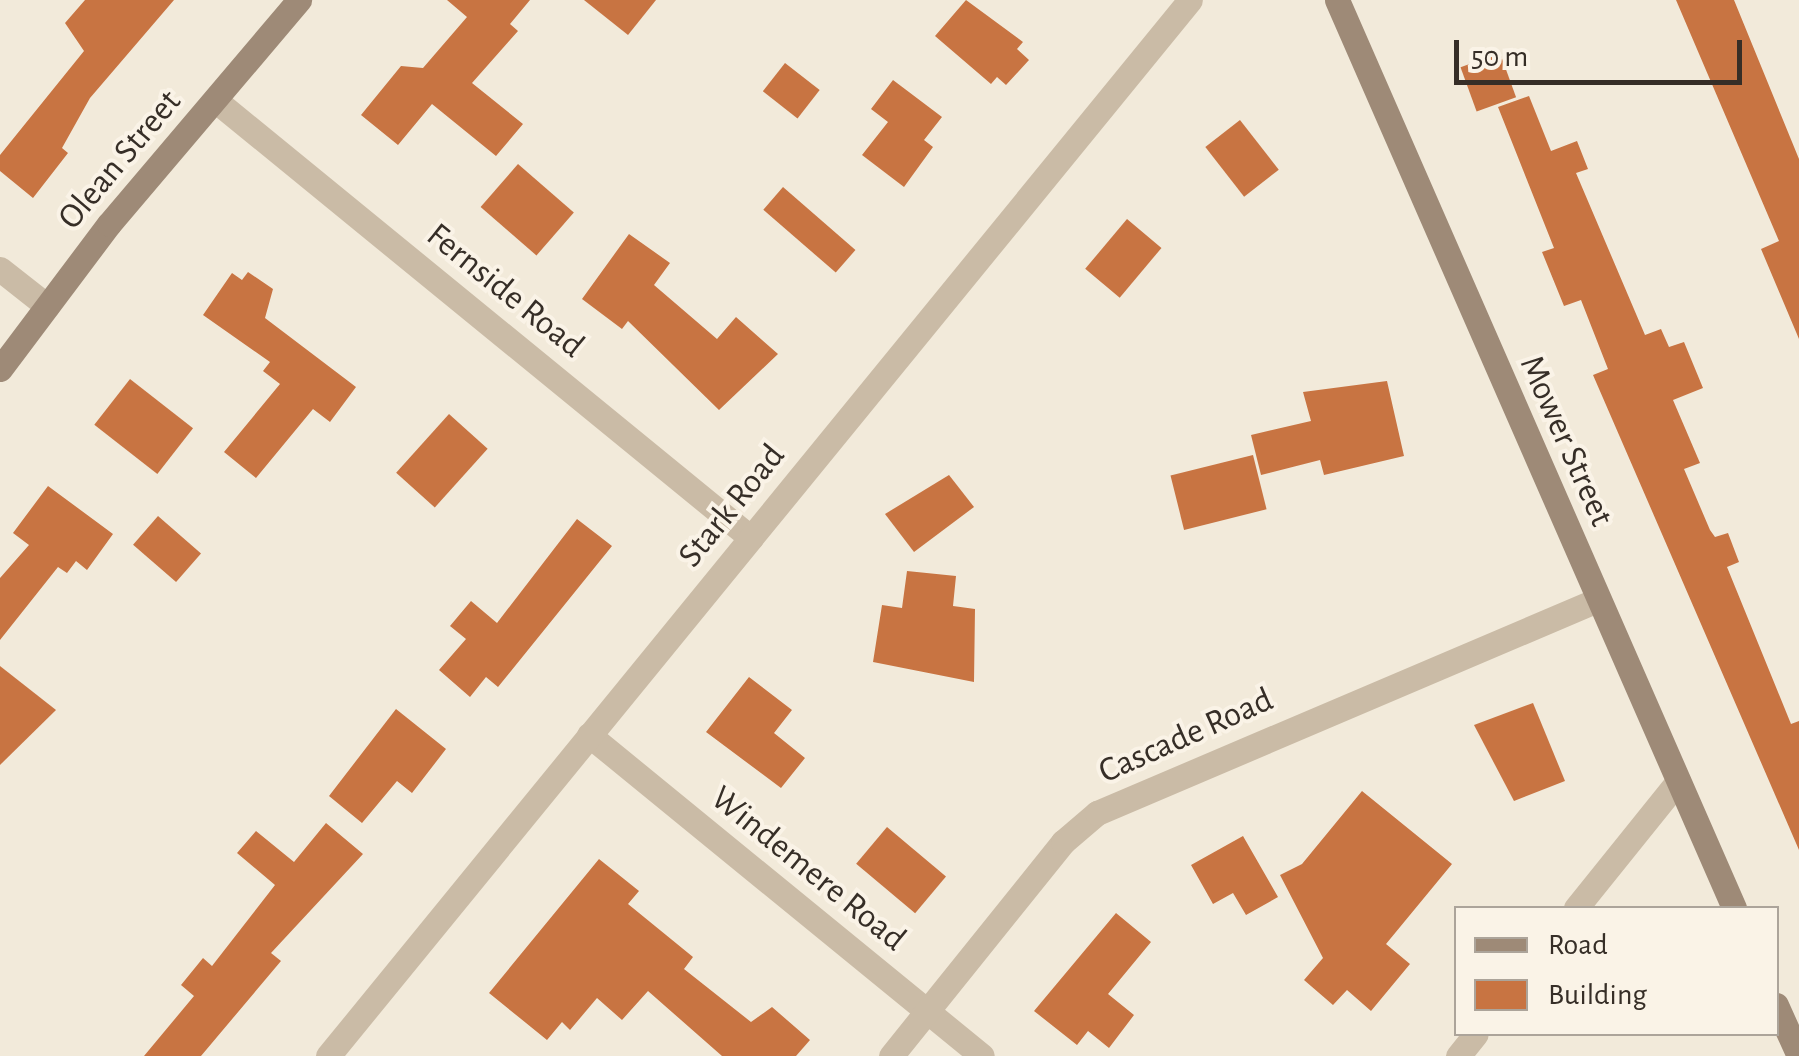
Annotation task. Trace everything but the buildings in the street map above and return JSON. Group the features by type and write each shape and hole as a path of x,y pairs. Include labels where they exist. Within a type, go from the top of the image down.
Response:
{"street":[{"name":"Olean Street","path":"0,368 299,0"},
{"name":"Stark Road","path":"328,1056 1190,0"},
{"name":"Mower Street","path":"1336,0 1733,906"},
{"name":"Fernside Road","path":"214,100 751,538"},
{"path":"0,269 47,306"},
{"name":"Cascade Road","path":"892,1056 1063,842 1098,813 1597,600"},
{"name":"Windemere Road","path":"590,736 982,1056"},
{"path":"1578,906 1678,781"},
{"path":"1779,1013 1799,1056"},
{"path":"1458,1056 1474,1036"}]}
